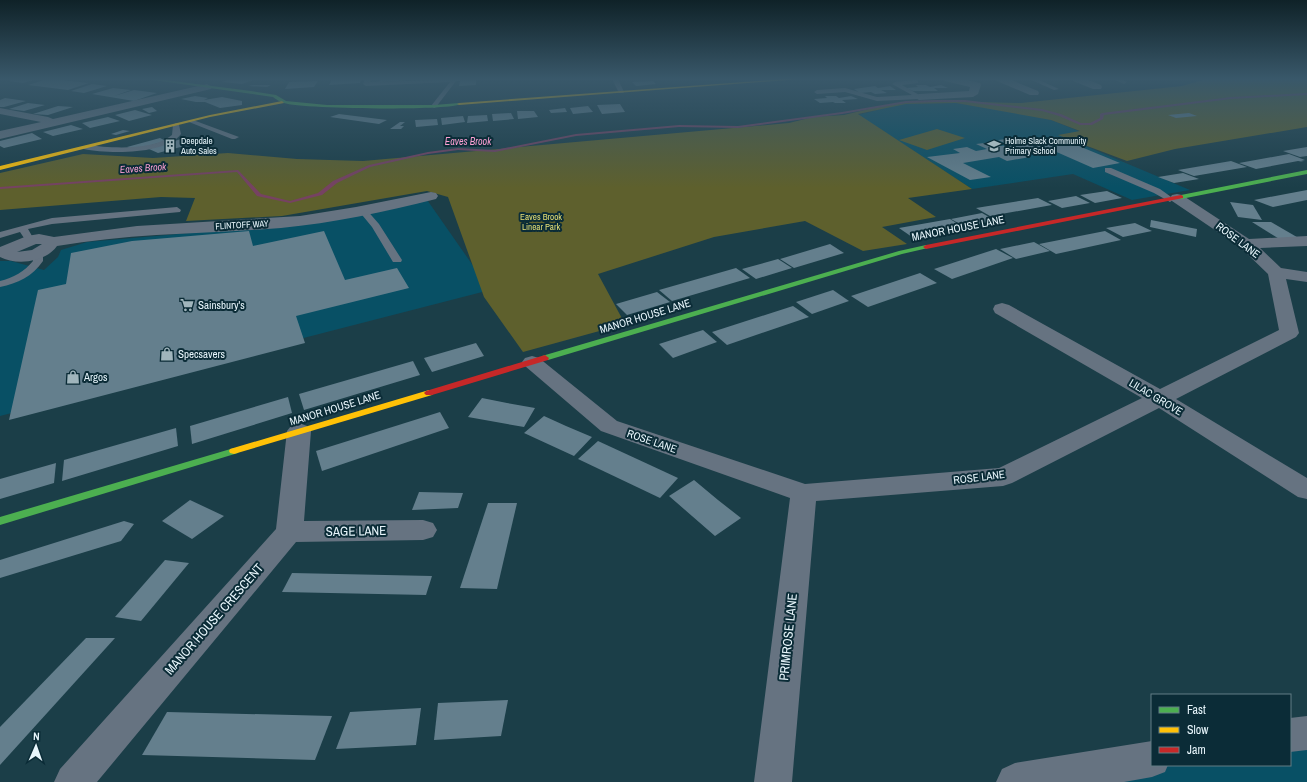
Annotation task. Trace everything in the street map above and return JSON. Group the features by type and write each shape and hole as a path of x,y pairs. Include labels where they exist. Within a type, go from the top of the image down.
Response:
{"main road":[{"path":"0,168 218,115"},
{"name":"MANOR HOUSE LANE","path":"0,521 902,252 1307,172"}],"street":[{"path":"23,115 57,122"},
{"path":"0,135 82,115"},
{"name":"FLINTOFF WAY","path":"4,251 13,246 30,241 43,240 52,242 82,236 125,232 283,223 362,210 431,196"},
{"name":"ROSE LANE","path":"532,362 609,426 804,493 1003,476 1289,333 1276,272 1246,244 1174,199"},
{"path":"1246,244 1307,241"},
{"path":"1276,272 1307,277"},
{"name":"LILAC GROVE","path":"1002,309 1159,398 1307,490"},
{"path":"289,532 299,432"},
{"name":"PRIMROSE LANE","path":"773,782 804,493"},
{"name":"SAGE LANE","path":"289,532 422,530"},
{"name":"MANOR HOUSE CRESCENT","path":"73,782 289,532"},
{"path":"1291,735 1307,733"},
{"path":"1015,782 1151,759"}],"lane":[{"path":"191,121 235,137"},
{"path":"87,147 114,150 134,150 168,141 177,134 176,125"},
{"path":"1108,170 1174,199"},
{"path":"30,241 52,221 177,210"},
{"path":"362,210 376,226 396,260"},
{"path":"0,235 30,241"},
{"path":"0,284 10,282 27,274 38,261 37,255 30,241"}],"shaded area":[{"name":"Holme Slack Community Primary School","path":"859,115 1032,115 1051,120 1081,132 1059,135 1190,190 1132,200 1073,174 972,189"},
{"path":"423,194 490,290 0,416 0,261 11,261 44,270 58,257 61,250 87,242 306,223"},
{"path":"1307,742 1307,782 1066,782 1161,766 1291,766 1291,744"}],"green space":[{"name":"Eaves Brook Linear Park","path":"860,115 972,189 908,198 936,217 882,227 907,244 863,251 805,221 714,237 598,274 625,324 523,352 484,297 448,197 427,191 282,216 186,221 195,198 161,197 0,210 0,173 83,154 153,158 228,153 297,159 363,161 789,123 813,117"},
{"name":"Eaves Brook Linear Park","path":"1026,115 1307,115 1307,127 1175,149 1127,161 1058,135 1080,131 1051,120"},
{"path":"937,129 965,138 927,150 899,140"}],"building":[{"path":"116,115 150,115 129,121"},
{"path":"351,115 387,120 379,124 330,117"},
{"path":"487,115 488,121 467,123 468,116"},
{"path":"492,115 512,115 514,119 493,121"},
{"path":"518,115 537,115 538,117 518,119"},
{"path":"1169,115 1197,116 1176,118"},
{"path":"463,116 465,122 442,125 441,118"},
{"path":"108,117 120,121 90,128 82,123"},
{"path":"437,119 438,125 416,127 415,120"},
{"path":"400,122 405,122 400,126 404,126 401,129 390,129"},
{"path":"71,125 83,129 53,136 43,132"},
{"path":"123,130 130,131 116,135 111,134"},
{"path":"32,133 42,139 4,148 0,146 0,141"},
{"name":"Holme Slack Community Primary School","path":"1057,137 1120,163 1093,168 1052,150 1024,154 1030,157 1007,161 999,157 963,163 991,177 970,180 927,157 960,153 953,149 967,147 976,151 987,149 976,144 992,142 1001,146 1009,145 998,140 1016,138 1024,142"},
{"path":"160,138 166,141 133,150 127,147"},
{"name":"Deepdale Auto Sales","path":"181,139 192,144 158,153 149,149"},
{"path":"1307,147 1307,156 1300,157 1283,151"},
{"path":"1289,154 1305,160 1301,161 1304,162 1298,161 1256,169 1239,163"},
{"path":"1231,161 1247,167 1194,176 1178,170"},
{"path":"1183,173 1199,179 1174,183 1158,177"},
{"path":"1307,190 1307,200 1273,207 1254,200"},
{"path":"1107,191 1122,198 1095,203 1080,195"},
{"path":"1076,196 1090,203 1062,208 1048,201"},
{"path":"1038,198 1052,205 990,216 976,208"},
{"path":"1230,202 1253,205 1262,220 1238,217"},
{"path":"982,213 996,221 965,227 951,219"},
{"path":"950,219 963,227 912,237 899,228"},
{"path":"1151,220 1197,229 1196,237 1150,227"},
{"path":"1252,222 1271,222 1302,240 1281,240"},
{"path":"1135,223 1152,231 1123,237 1106,228"},
{"path":"249,231 253,246 324,231 345,280 397,268 409,288 296,316 305,343 9,420 38,290 66,284 71,253 132,241"},
{"path":"1105,231 1121,240 1056,254 1039,244"},
{"path":"1034,242 1050,251 1016,259 1000,249"},
{"path":"830,244 844,253 794,268 780,259"},
{"path":"996,249 1013,258 952,279 934,269"},
{"path":"778,259 792,268 756,279 742,269"},
{"path":"736,268 750,278 672,301 659,290"},
{"path":"920,273 937,283 868,307 851,296"},
{"path":"833,290 849,301 812,314 796,302"},
{"path":"657,292 670,302 627,315 616,304"},
{"path":"793,306 809,317 727,345 712,332"},
{"path":"703,330 717,342 673,358 659,344"},
{"path":"476,343 484,356 432,372 424,358"},
{"path":"413,361 420,375 304,410 299,394"},
{"path":"288,397 292,413 192,444 190,426"},
{"path":"482,398 535,408 524,427 468,417"},
{"path":"440,412 449,428 322,471 316,451"},
{"path":"544,416 592,437 574,456 524,433"},
{"path":"176,428 178,446 62,481 64,460"},
{"path":"598,441 678,478 660,498 578,459"},
{"path":"56,463 54,483 0,499 0,479"},
{"path":"694,480 741,518 715,536 669,496"},
{"path":"419,492 463,493 458,508 412,510"},
{"path":"190,500 224,516 192,539 162,521"},
{"path":"488,503 517,503 497,589 460,588"},
{"path":"124,521 134,524 121,541 0,578 0,560"},
{"path":"165,560 189,563 141,621 115,617"},
{"path":"292,573 432,576 426,595 282,592"},
{"path":"86,638 115,638 0,765 0,727"},
{"path":"508,700 501,736 434,740 438,703"},
{"path":"421,708 416,745 336,749 350,712"},
{"path":"167,712 332,716 315,760 142,755"}],"waterway":[{"name":"Eaves Brook","path":"0,188 238,171 259,195 290,202 320,194 335,182 369,166 428,153 458,149 495,151 576,135 679,126 738,127 823,115"},
{"name":"Eaves Brook","path":"1061,115 1080,124 1091,124 1102,118 1102,115"}],"traffic: fast":[{"path":"1181,197 1307,172"},
{"path":"545,358 901,252 926,247"},
{"path":"0,521 234,451"}],"traffic: slow":[{"path":"0,168 213,115"},
{"path":"234,451 429,393"}],"traffic: jam":[{"path":"926,247 1181,197"},
{"path":"429,393 545,358"}],"place":[{"name":"Deepdale Auto Sales","path":"170,146"},
{"name":"Holme Slack Community Primary School","path":"994,146"},
{"name":"Sainsbury's","path":"187,305"},
{"name":"Specsavers","path":"167,354"},
{"name":"Argos","path":"73,377"}]}
